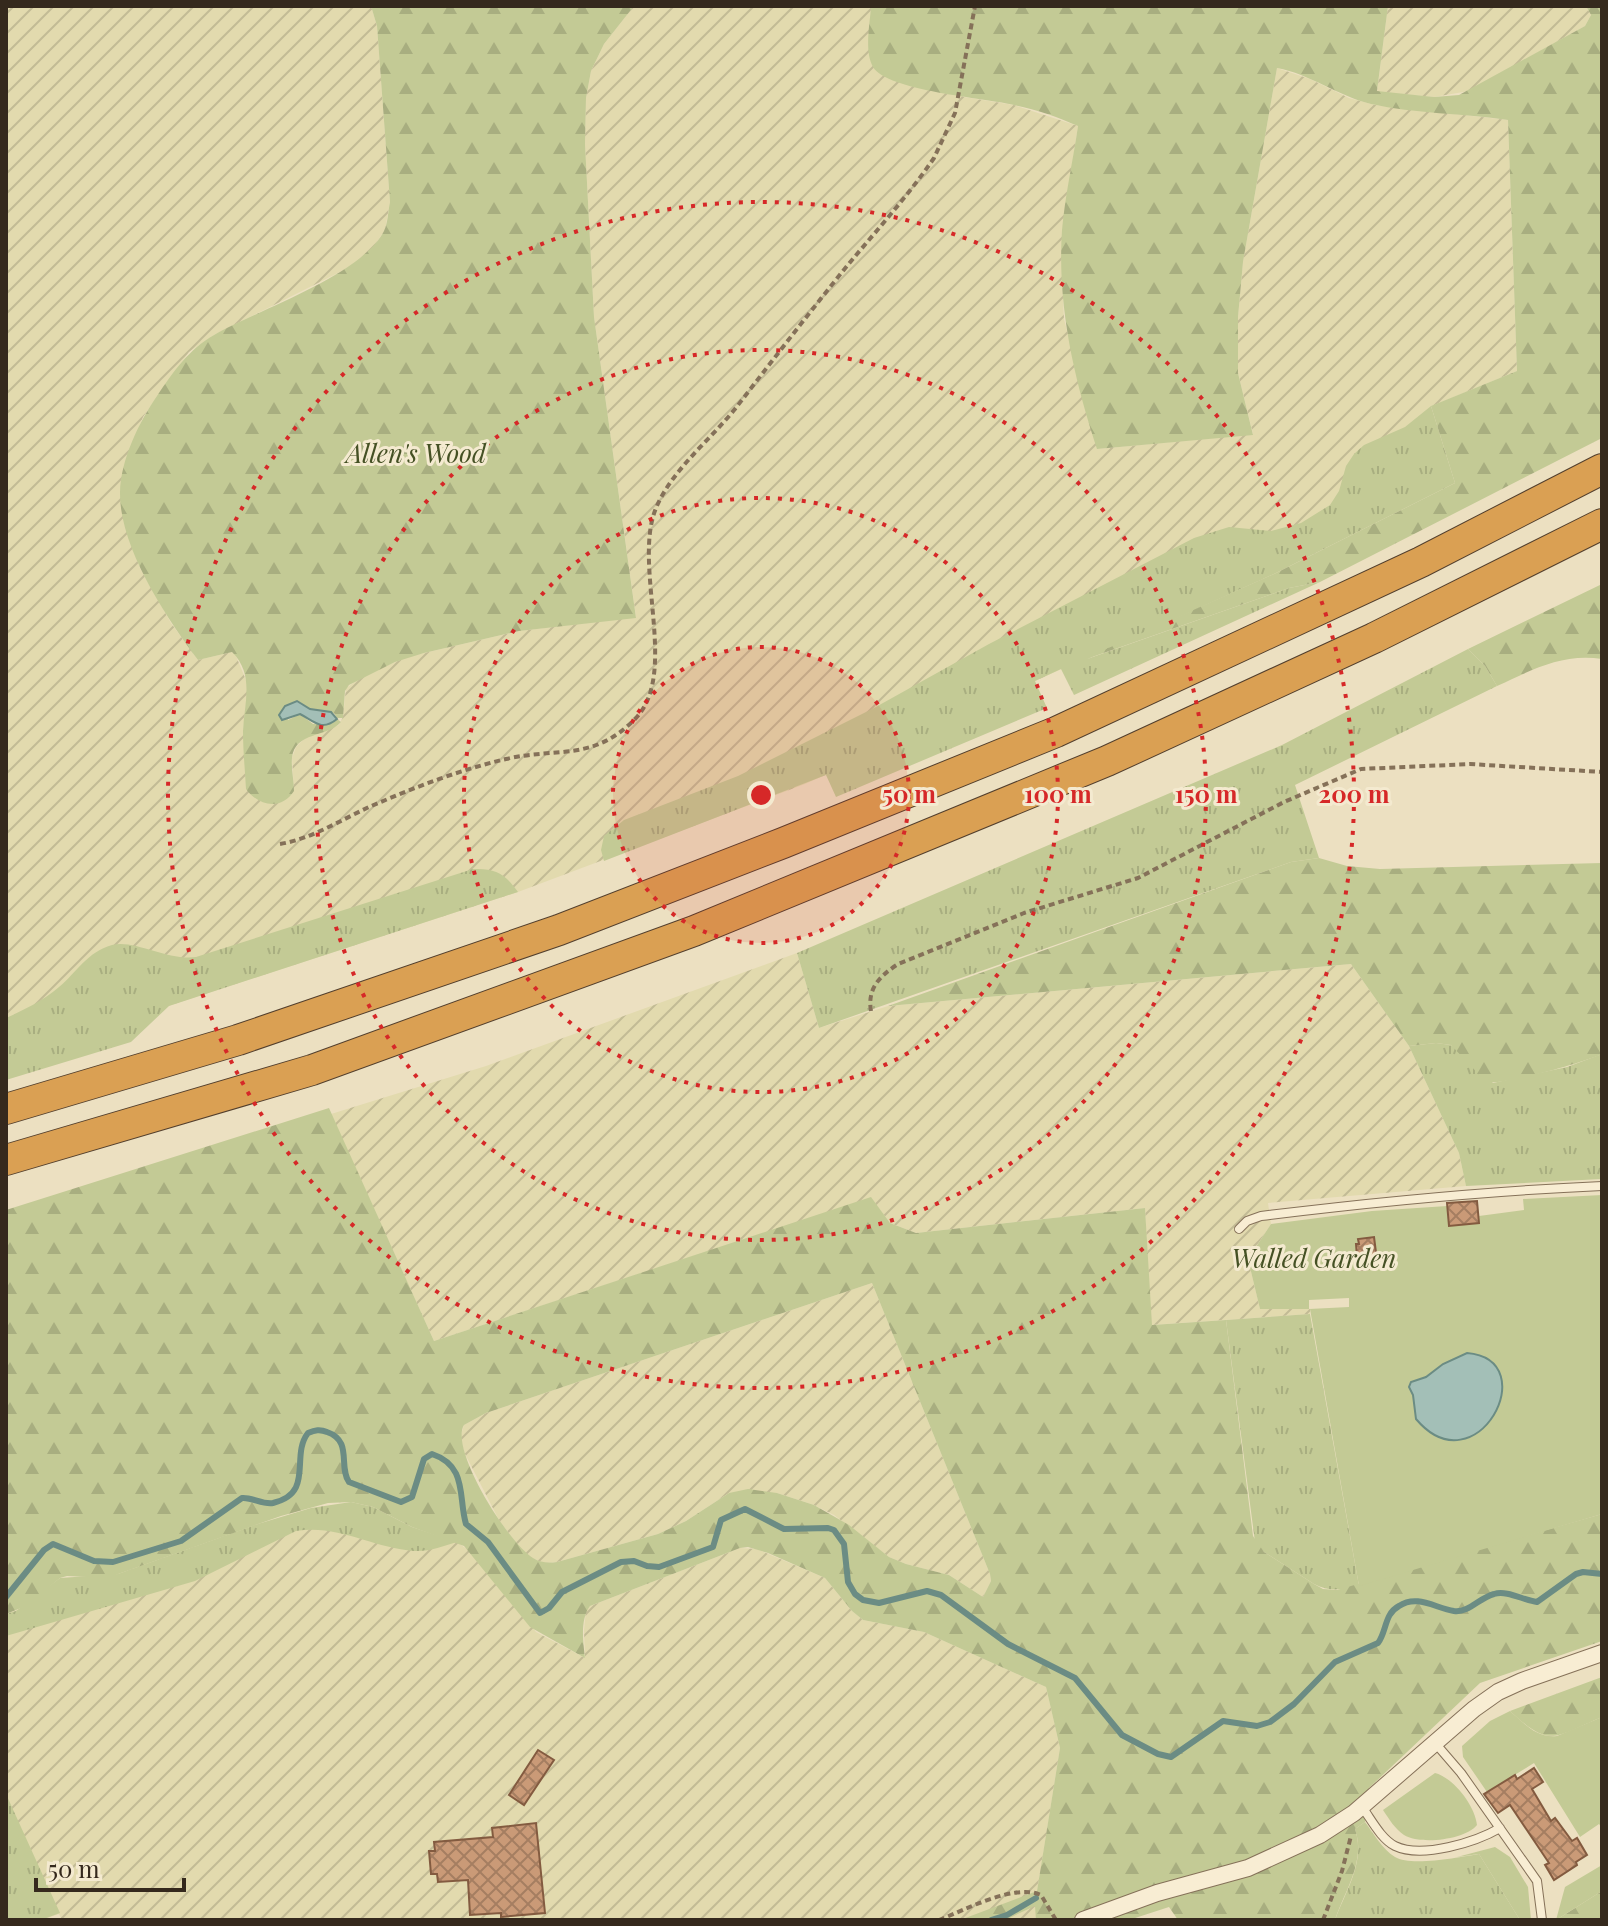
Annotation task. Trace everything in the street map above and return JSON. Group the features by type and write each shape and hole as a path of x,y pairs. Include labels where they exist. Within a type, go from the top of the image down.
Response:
{"highway":[{"path":"6,1109 267,1030 559,930 783,843 1056,732 1421,562 1602,469"},
{"path":"6,1160 312,1070 694,931 1107,761 1374,638 1602,524"}],"street":[{"path":"1083,1920 1157,1893 1248,1868 1320,1835 1358,1810 1474,1709 1498,1692 1602,1653"}],"lane":[{"path":"1239,1229 1247,1221 1261,1216 1360,1204 1491,1191 1602,1186"},
{"path":"1436,1744 1453,1762 1537,1881 1542,1920"},
{"path":"1358,1810 1390,1842 1407,1849 1458,1845 1500,1828"}],"path":[{"path":"280,844 422,786 489,763 591,748 611,738 636,718 649,699 654,680 649,540 652,519 660,500 672,480 736,407 934,158 955,113 975,6"},
{"path":"871,1011 874,984 898,964 1003,920 1138,878 1348,773 1376,767 1470,764 1602,772"},
{"path":"1323,1920 1348,1851 1358,1810"},
{"path":"939,1920 1025,1890 1041,1895 1056,1920"}],"shaded area":[{"path":"6,6 371,6 377,26 390,202 385,230 372,249 350,267 214,335 189,352 143,417 120,492 128,535 140,568 171,623 198,660 232,652 236,656 248,685 243,731 294,791 292,758 296,747 305,738 339,725 343,717 346,688 365,675 407,657 519,631 636,617 594,317 585,144 586,98 591,71 604,44 634,6 871,6 870,58 964,97 1014,105 1078,126 1062,233 1064,319 1098,449 1253,434 1238,373 1238,317 1243,262 1277,68 1310,79 1349,98 1375,105 1508,120 1517,371 1432,406 1276,573 805,784 518,892 168,1006 6,1048"},
{"path":"1388,6 1586,6 1591,15 1585,26 1469,91 1434,97 1377,92"},
{"path":"797,953 819,1028 888,1006 1351,964 1409,1046 1459,1153 1466,1186 1268,1203 1271,1224 1248,1259 1260,1309 1310,1309 1310,1314 1151,1325 1145,1208 916,1233 890,1223 871,1198 434,1341 331,1114 486,1066"},
{"path":"872,1283 990,1574 991,1581 983,1597 949,1575 889,1557 834,1515 777,1493 729,1493 686,1521 658,1534 557,1562 543,1563 532,1558 500,1522 465,1454 460,1438 464,1425 486,1413"},
{"path":"261,1523 457,1542 471,1552 536,1632 585,1658 584,1630 586,1610 590,1606 740,1548 757,1549 825,1578 863,1620 924,1632 1046,1687 1060,1748 1036,1898 1036,1920 62,1920 59,1914 41,1920 6,1920 6,1614"}],"green space":[{"name":"Allen's Wood","path":"371,6 634,6 604,44 591,71 586,98 585,144 594,317 636,618 519,631 395,662 349,685 345,691 343,718 337,718 334,713 310,709 298,701 284,708 288,720 300,714 313,724 337,719 341,722 299,743 292,758 294,791 283,801 270,804 257,800 246,789 244,670 232,652 198,660 172,623 147,580 127,535 122,513 121,479 127,454 144,417 189,354 214,335 332,277 354,263 384,231 390,202 377,26"},
{"path":"871,6 1388,6 1377,91 1434,97 1459,95 1585,26 1591,15 1586,6 1602,6 1602,438 1320,582 1289,588 1075,663 1276,573 1455,483 1431,406 1517,371 1508,120 1371,104 1277,68 1243,262 1238,317 1238,373 1253,435 1097,449 1074,369 1062,286 1062,230 1078,126 1030,109 916,88 882,75 870,61 868,37"},
{"path":"1431,406 1455,483 1276,573 1087,659 1289,588 1320,582 1074,695 1061,669 1035,681 1047,708 836,797 826,775 604,861 601,850 604,836 624,820 738,776 874,708 989,644 1194,538 1229,527 1271,531 1301,523 1330,505 1339,491 1346,466 1364,445 1405,427"},
{"path":"1602,584 1602,659 1560,661 1497,686 1485,666 1468,649"},
{"path":"1468,649 1485,666 1497,686 1295,785 1319,858 1291,862 819,1028 797,953 1282,745"},
{"path":"1319,858 1347,866 1380,869 1602,863 1602,1054 1525,1077 1486,1082 1451,1045 1409,1046 1351,964 888,1006 1291,862"},
{"path":"473,869 499,873 518,892 169,1006 131,1042 6,1080 6,1018 53,992 89,957 103,948 121,944 174,956 196,957"},
{"path":"1436,1043 1457,1049 1493,1083 1567,1067 1602,1054 1602,1179 1466,1186 1459,1153 1409,1046"},
{"path":"329,1108 434,1341 871,1197 890,1223 916,1233 1145,1208 1152,1325 1226,1320 1253,1536 1264,1552 1323,1589 1337,1590 1602,1514 1602,1641 1480,1683 1369,1788 1365,1822 1355,1829 1358,1841 1356,1864 1335,1920 1178,1920 1169,1907 1129,1920 1036,1920 1035,1906 1005,1920 960,1920 1037,1891 1060,1748 1046,1687 924,1632 863,1620 825,1578 768,1553 740,1548 590,1606 583,1624 585,1658 530,1627 464,1546 412,1527 373,1507 351,1502 328,1503 281,1516 107,1578 60,1578 26,1606 6,1614 6,1210","holes":["872,1283 991,1581 983,1597 949,1575 889,1557 849,1525 814,1505 777,1493 748,1489 729,1493 686,1521 658,1534 557,1562 542,1562 533,1558 510,1535 484,1495 465,1454 462,1437 464,1425 486,1413"]},
{"name":"Walled Garden","path":"1602,1195 1602,1514 1359,1586 1310,1309 1309,1309 1260,1309 1248,1259 1271,1224 1372,1211 1447,1206 1450,1226 1479,1223 1479,1216 1524,1210 1523,1199","holes":["1374,1237 1377,1268 1359,1269 1356,1244 1359,1244 1359,1239","1349,1298 1349,1307 1309,1309 1309,1300"]},
{"path":"1310,1314 1359,1586 1341,1589 1314,1584 1264,1552 1255,1542 1226,1320"},
{"path":"351,1502 373,1507 412,1527 457,1542 431,1550 414,1551 341,1533 296,1531 195,1581 6,1636 6,1614 16,1611 60,1578 118,1574 261,1523 311,1508"},
{"path":"1602,1677 1602,1717 1563,1734 1544,1735 1510,1711"},
{"path":"1510,1711 1531,1729 1550,1736 1557,1736 1602,1717 1602,1828 1599,1824 1580,1837 1534,1763 1487,1792 1463,1757 1462,1746 1490,1721"},
{"path":"1435,1773 1462,1794 1477,1825 1463,1834 1442,1839 1420,1840 1404,1835 1383,1810"},
{"path":"6,1794 60,1913 41,1920 6,1920"},
{"path":"1365,1822 1386,1850 1402,1860 1436,1860 1479,1854 1520,1920 1335,1920 1356,1864 1358,1841 1355,1829"},
{"path":"1495,1847 1510,1857 1528,1887 1531,1920 1520,1920 1479,1854 1457,1857"},
{"path":"1602,1865 1602,1891 1556,1920 1565,1887"},
{"path":"1602,1891 1602,1920 1556,1920"}],"water":[{"path":"297,701 310,709 331,712 337,719 326,725 300,714 282,720 279,715 285,706"},
{"path":"1467,1353 1490,1361 1501,1376 1501,1396 1494,1415 1479,1431 1460,1440 1439,1437 1416,1419 1409,1387 1411,1382 1426,1377 1443,1364"}],"building":[{"path":"1477,1201 1479,1223 1449,1226 1447,1203"},
{"path":"1374,1237 1378,1268 1358,1270 1358,1239"},
{"path":"538,1750 554,1760 524,1805 509,1795"},
{"path":"1534,1768 1543,1782 1532,1789 1551,1821 1555,1818 1572,1841 1577,1838 1587,1855 1554,1880 1545,1865 1549,1863 1510,1805 1498,1813 1484,1794 1515,1775 1517,1779"},
{"path":"536,1823 545,1913 501,1917 501,1913 470,1915 468,1880 438,1882 437,1874 431,1874 429,1851 435,1851 434,1842 493,1837 492,1828"}],"waterway":[{"path":"6,1597 44,1550 53,1544 94,1561 113,1562 181,1541 242,1498 269,1503 286,1498 298,1483 303,1442 308,1433 322,1430 340,1441 349,1482 401,1502 412,1497 424,1459 432,1454 443,1459 451,1466 460,1484 466,1524 488,1542 540,1613 549,1608 562,1592 621,1562 634,1561 659,1567 713,1547 721,1520 745,1509 784,1529 834,1530 844,1544 848,1582 863,1600 879,1603 927,1591 941,1595 1008,1644 1075,1678 1122,1735 1158,1754 1171,1757 1223,1721 1257,1726 1270,1722 1294,1704 1335,1662 1378,1643 1391,1613 1406,1603 1413,1601 1459,1611 1499,1593 1537,1602 1576,1574 1602,1574"},
{"path":"991,1920 1007,1915 1036,1898"}]}
